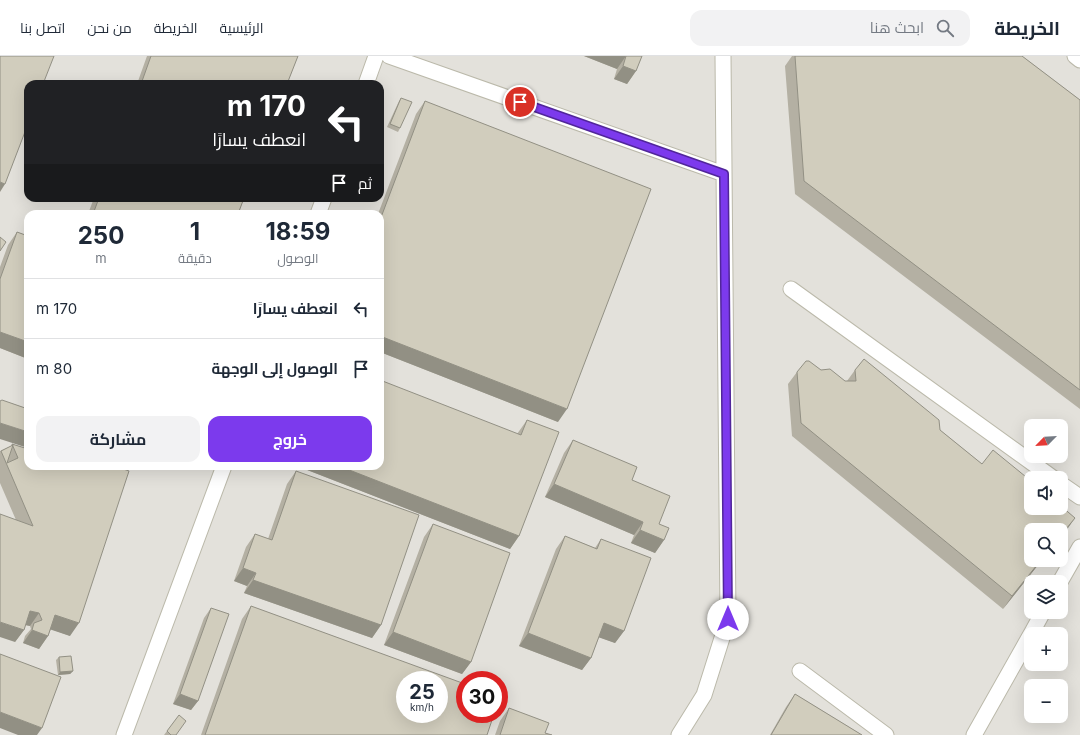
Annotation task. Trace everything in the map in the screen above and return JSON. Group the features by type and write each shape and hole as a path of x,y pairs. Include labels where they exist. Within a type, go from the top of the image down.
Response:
{"street":[{"path":"367,80 376,56"},
{"path":"389,56 724,174"},
{"path":"679,735 704,695 728,619 723,56"},
{"path":"1074,56 1080,60"},
{"path":"791,289 1043,471"},
{"path":"124,735 223,470"},
{"path":"1068,489 1080,497"},
{"path":"1064,575 1080,547"},
{"path":"974,735 1024,646"},
{"path":"800,671 886,735"}],"shaded area":[{"path":"0,56 1080,56 1080,735 0,735"}],"building":[{"path":"0,56 54,56 45,80 24,80 24,134 5,184 0,182"},
{"path":"151,56 298,56 289,80 142,80"},
{"path":"626,56 642,56 636,71 623,66"},
{"path":"795,56 1022,56 1080,100 1080,390 804,181"},
{"path":"401,98 412,102 400,128 390,124"},
{"path":"425,101 651,189 567,409 384,338 384,210"},
{"path":"98,202 242,202 240,210 94,210"},
{"path":"17,232 24,235 24,341 0,332 0,279"},
{"path":"0,237 6,242 0,251"},
{"path":"864,359 939,420 940,430 982,464 993,450 1024,475 1024,515 1068,515 1068,512 1075,518 1068,526 1068,523 1024,523 1024,567 1035,567 1029,575 1024,575 1024,581 1012,596 801,423 797,372 806,361 809,361 821,370 830,369 845,381 856,381 855,370"},
{"path":"384,382 521,435 527,420 559,432 519,536 349,470 384,470"},
{"path":"2,400 24,408 24,431 0,423 0,401"},
{"path":"573,440 637,467 632,480 670,496 659,524 669,528 664,540 640,530 643,522 554,484"},
{"path":"12,444 24,448 24,470 129,471 79,623 55,615 48,636 32,630 34,623 42,620 39,613 30,611 24,630 0,622 0,514 33,526 1,451 13,445","holes":["13,446 18,458 7,463"]},
{"path":"296,471 419,515 381,625 253,580 256,573 243,568 255,534 272,540"},
{"path":"433,524 510,553 471,662 393,632"},
{"path":"565,536 597,549 601,539 651,558 624,631 604,623 591,658 528,633"},
{"path":"251,606 429,671 396,671 396,723 448,723 448,678 456,681 456,723 491,723 487,735 205,735"},
{"path":"211,608 229,614 198,701 180,694"},
{"path":"0,654 61,677 42,728 0,712"},
{"path":"71,656 73,671 60,672 59,657"},
{"path":"795,694 862,735 771,735"},
{"path":"509,708 549,723 545,733 552,735 500,735 504,723 508,723"},
{"path":"179,715 186,721 176,735 171,735 167,731"}],"route":[{"path":"520,102 724,174 728,619"}]}
